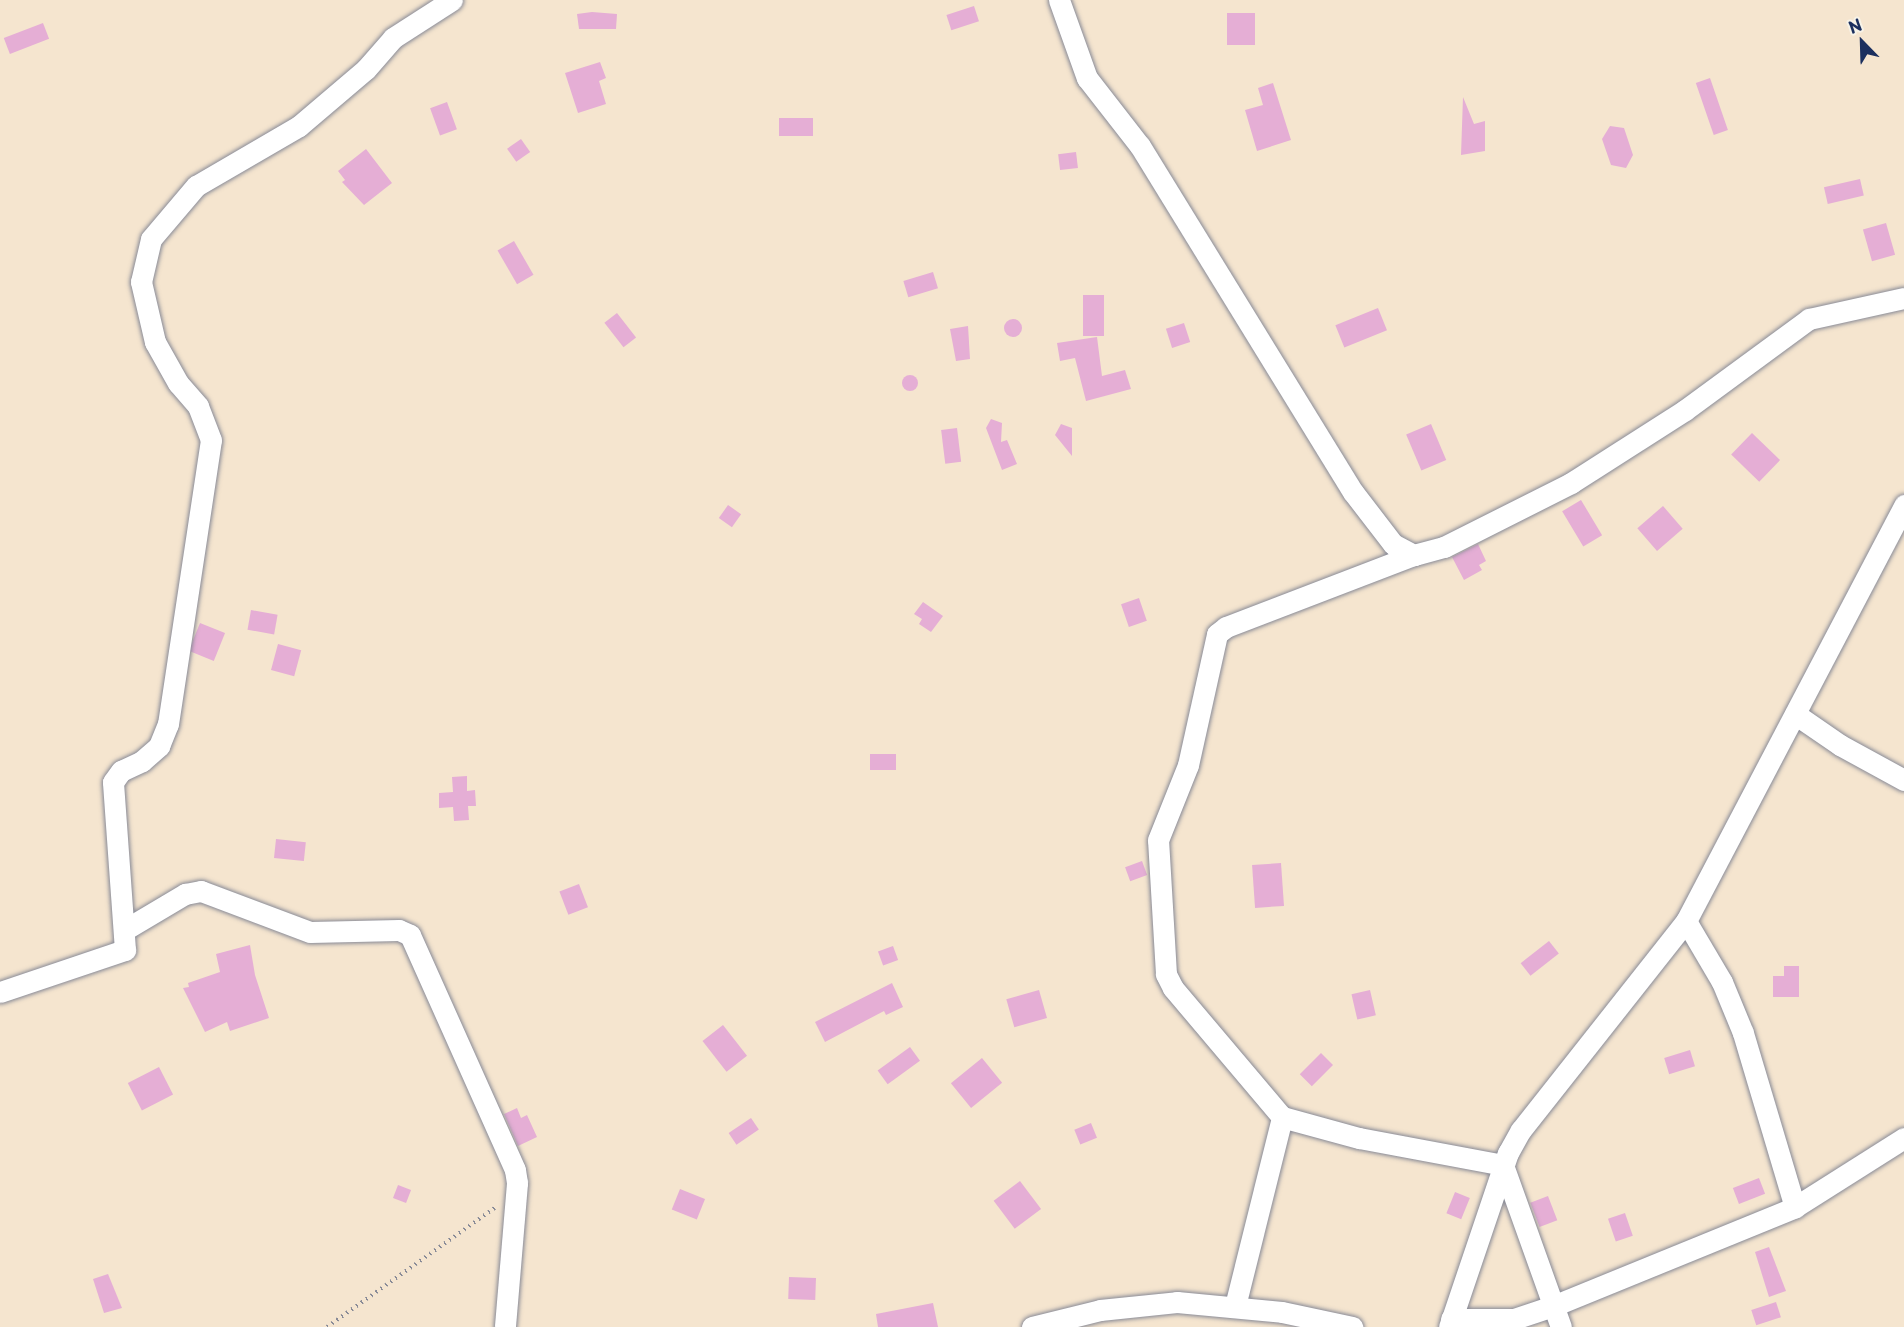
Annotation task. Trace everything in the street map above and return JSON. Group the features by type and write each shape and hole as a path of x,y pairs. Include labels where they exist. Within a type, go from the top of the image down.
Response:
{"street":[{"path":"0,992 119,955 125,950 126,929 113,782 121,771 142,761 159,746 168,724 211,440 198,406 178,383 155,342 141,282 151,238 196,186 298,126 366,69 393,38 452,0"},
{"path":"1059,0 1087,78 1140,146 1353,492 1393,544 1414,555"},
{"path":"1503,1165 1359,1138 1282,1117 1173,988 1166,974 1158,840 1188,765 1217,634 1226,627 1414,555 1444,547 1571,483 1685,410 1809,319 1904,298"},
{"path":"1904,505 1686,921 1521,1130 1503,1165 1450,1323 1514,1319 1553,1306 1795,1207 1904,1138"},
{"path":"1795,714 1840,745 1904,780"},
{"path":"126,929 184,894 201,891 310,932 405,932 417,946 515,1170 516,1192 505,1327"},
{"path":"1686,921 1722,982 1743,1033 1795,1207"},
{"path":"1236,1306 1282,1117"},
{"path":"1503,1165 1561,1327"},
{"path":"1032,1327 1100,1310 1177,1302 1236,1306 1352,1327"}],"path":[{"path":"327,1327 516,1192"}],"building":[{"path":"974,6 979,21 951,30 946,15"},
{"path":"592,12 617,14 616,29 579,29 577,14"},
{"path":"1227,13 1255,13 1255,45 1227,45"},
{"path":"43,23 49,39 10,54 4,38"},
{"path":"600,62 606,78 599,81 606,104 578,113 565,73"},
{"path":"1710,78 1728,130 1714,135 1696,83"},
{"path":"1273,83 1291,140 1257,151 1245,110 1263,105 1258,88"},
{"path":"1463,97 1474,124 1485,121 1485,151 1461,155"},
{"path":"447,102 457,129 440,135 430,108"},
{"path":"779,118 813,118 813,136 779,136"},
{"path":"1610,126 1624,128 1633,155 1626,168 1611,165 1602,139"},
{"path":"521,139 530,152 516,162 507,149"},
{"path":"366,149 392,183 364,205 342,182 345,180 338,171"},
{"path":"1076,152 1078,168 1060,170 1058,154"},
{"path":"1860,179 1864,196 1828,204 1824,187"},
{"path":"1886,223 1895,255 1872,261 1863,230"},
{"path":"514,241 534,275 517,284 498,250"},
{"path":"933,272 938,288 908,297 903,281"},
{"path":"1083,295 1104,295 1104,336 1083,336"},
{"path":"1378,308 1387,330 1344,347 1335,325"},
{"path":"617,313 636,337 623,347 604,323"},
{"path":"1013,319 1019,322 1022,328 1019,334 1013,337 1007,334 1004,328 1007,322"},
{"path":"1184,323 1190,342 1172,348 1166,329"},
{"path":"968,326 970,359 956,361 950,329"},
{"path":"1097,337 1102,376 1125,370 1131,389 1086,401 1075,358 1060,361 1057,343"},
{"path":"907,375 913,375 918,383 916,389 907,391 902,386 902,380"},
{"path":"991,419 1002,423 1001,442 1007,440 1017,464 1002,470 986,428"},
{"path":"1061,424 1072,428 1072,456 1055,435"},
{"path":"1431,424 1446,460 1421,470 1406,435"},
{"path":"957,428 961,462 945,464 941,430"},
{"path":"1752,433 1780,460 1759,482 1731,455"},
{"path":"1581,500 1602,535 1583,546 1562,511"},
{"path":"728,505 741,514 732,527 719,518"},
{"path":"1663,506 1683,529 1657,551 1637,528"},
{"path":"1478,544 1486,561 1479,565 1482,570 1464,580 1452,557"},
{"path":"1139,598 1147,621 1129,627 1121,604"},
{"path":"923,602 943,616 931,632 919,624 922,619 914,614"},
{"path":"251,610 278,615 274,634 248,630"},
{"path":"200,623 225,633 214,661 189,651"},
{"path":"278,644 301,650 294,676 271,670"},
{"path":"870,754 896,754 896,770 870,770"},
{"path":"467,776 467,791 475,790 476,806 468,806 469,820 454,821 453,807 439,808 439,793 453,792 452,777"},
{"path":"276,839 306,842 304,861 274,858"},
{"path":"1142,861 1147,875 1130,881 1125,867"},
{"path":"1281,863 1284,906 1255,908 1252,865"},
{"path":"579,884 588,907 568,915 559,892"},
{"path":"1549,941 1559,954 1530,976 1521,963"},
{"path":"250,945 255,975 269,1018 230,1031 227,1022 205,1032 183,988 189,987 188,983 220,972 216,954"},
{"path":"893,946 898,960 883,966 878,951"},
{"path":"1784,966 1799,966 1799,997 1773,997 1773,976 1784,976"},
{"path":"892,983 903,1007 886,1015 884,1011 825,1042 815,1022"},
{"path":"1039,990 1047,1018 1014,1027 1006,999"},
{"path":"1370,990 1376,1015 1357,1020 1351,994"},
{"path":"723,1025 747,1056 727,1072 703,1041"},
{"path":"910,1047 920,1061 888,1084 878,1071"},
{"path":"1690,1050 1695,1066 1669,1074 1664,1058"},
{"path":"1321,1053 1333,1065 1312,1086 1300,1074"},
{"path":"982,1058 1002,1083 971,1108 951,1083"},
{"path":"159,1067 173,1095 142,1111 128,1083"},
{"path":"517,1108 521,1118 527,1115 537,1137 518,1146 504,1114"},
{"path":"751,1118 759,1130 736,1145 729,1133"},
{"path":"1091,1123 1097,1138 1080,1145 1074,1130"},
{"path":"1759,1178 1765,1194 1739,1204 1733,1188"},
{"path":"1020,1181 1041,1209 1015,1229 994,1201"},
{"path":"398,1185 411,1190 406,1203 393,1198"},
{"path":"680,1189 705,1199 697,1220 672,1209"},
{"path":"1455,1192 1470,1198 1461,1219 1446,1213"},
{"path":"1548,1196 1557,1220 1540,1227 1530,1203"},
{"path":"1625,1213 1633,1236 1616,1242 1608,1219"},
{"path":"1769,1247 1786,1291 1769,1297 1755,1252"},
{"path":"108,1274 122,1308 104,1313 93,1279"},
{"path":"789,1277 816,1278 815,1300 788,1299"},
{"path":"1776,1302 1781,1317 1756,1325 1751,1310"},
{"path":"933,1303 938,1327 878,1327 876,1314"}]}
